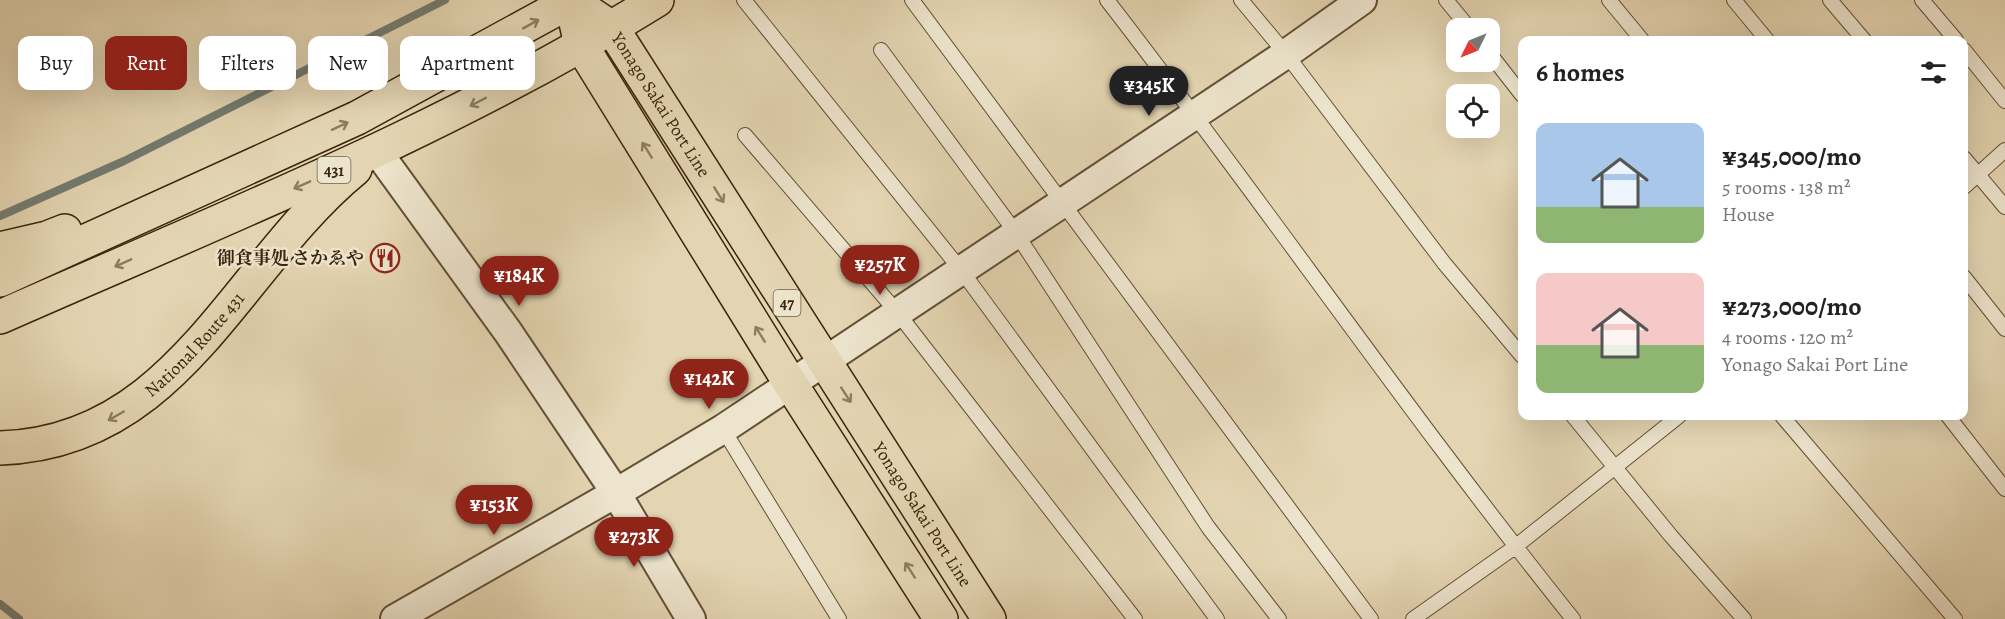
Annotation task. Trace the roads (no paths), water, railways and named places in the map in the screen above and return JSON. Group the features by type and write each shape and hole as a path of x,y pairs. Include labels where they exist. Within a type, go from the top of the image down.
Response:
{"main road":[{"name":"National Route 431","path":"0,317 377,151 475,104 612,28 657,0"},
{"name":"Yonago Sakai Port Line","path":"572,1 612,28 989,619"},
{"name":"Yonago Sakai Port Line","path":"572,1 581,45 790,383 941,619"},
{"name":"431","path":"0,280 357,118 572,1"},
{"name":"431","path":"0,249 47,238 297,145"},
{"name":"National Route 431","path":"0,448 40,445 64,439 105,422 140,400 193,351 337,184 377,151"}],"street":[{"path":"395,619 723,429 1286,54 1362,0"},
{"path":"377,151 508,332 616,493 691,619"}],"lane":[{"path":"744,0 962,270 1217,619"},
{"path":"912,0 1371,619"},
{"path":"1107,0 1196,114 1254,196 1515,547 1573,619"},
{"path":"1241,0 1286,54 1444,263 1518,351"},
{"path":"1446,0 1461,18"},
{"path":"1609,0 1639,36"},
{"path":"1734,0 1764,36"},
{"path":"1830,0 1861,36"},
{"path":"1922,0 1953,36"},
{"path":"881,50 1016,233 1208,527 1279,619"},
{"path":"1968,55 2005,101"},
{"path":"1500,67 1518,90"},
{"path":"744,135 897,312 1135,619"},
{"path":"1968,183 2005,150"},
{"path":"1968,163 2005,207"},
{"path":"1968,282 2005,328"},
{"path":"1576,420 1671,536 1744,619"},
{"path":"1413,619 1515,547 1674,420"},
{"path":"1785,420 1955,619"},
{"path":"1951,420 2005,489"},
{"path":"723,429 839,619"}],"waterway":[{"path":"0,216 124,161 445,0"},
{"path":"0,604 19,619"}],"place":[{"name":"御食事処 さかゑや","path":"385,258"}]}
